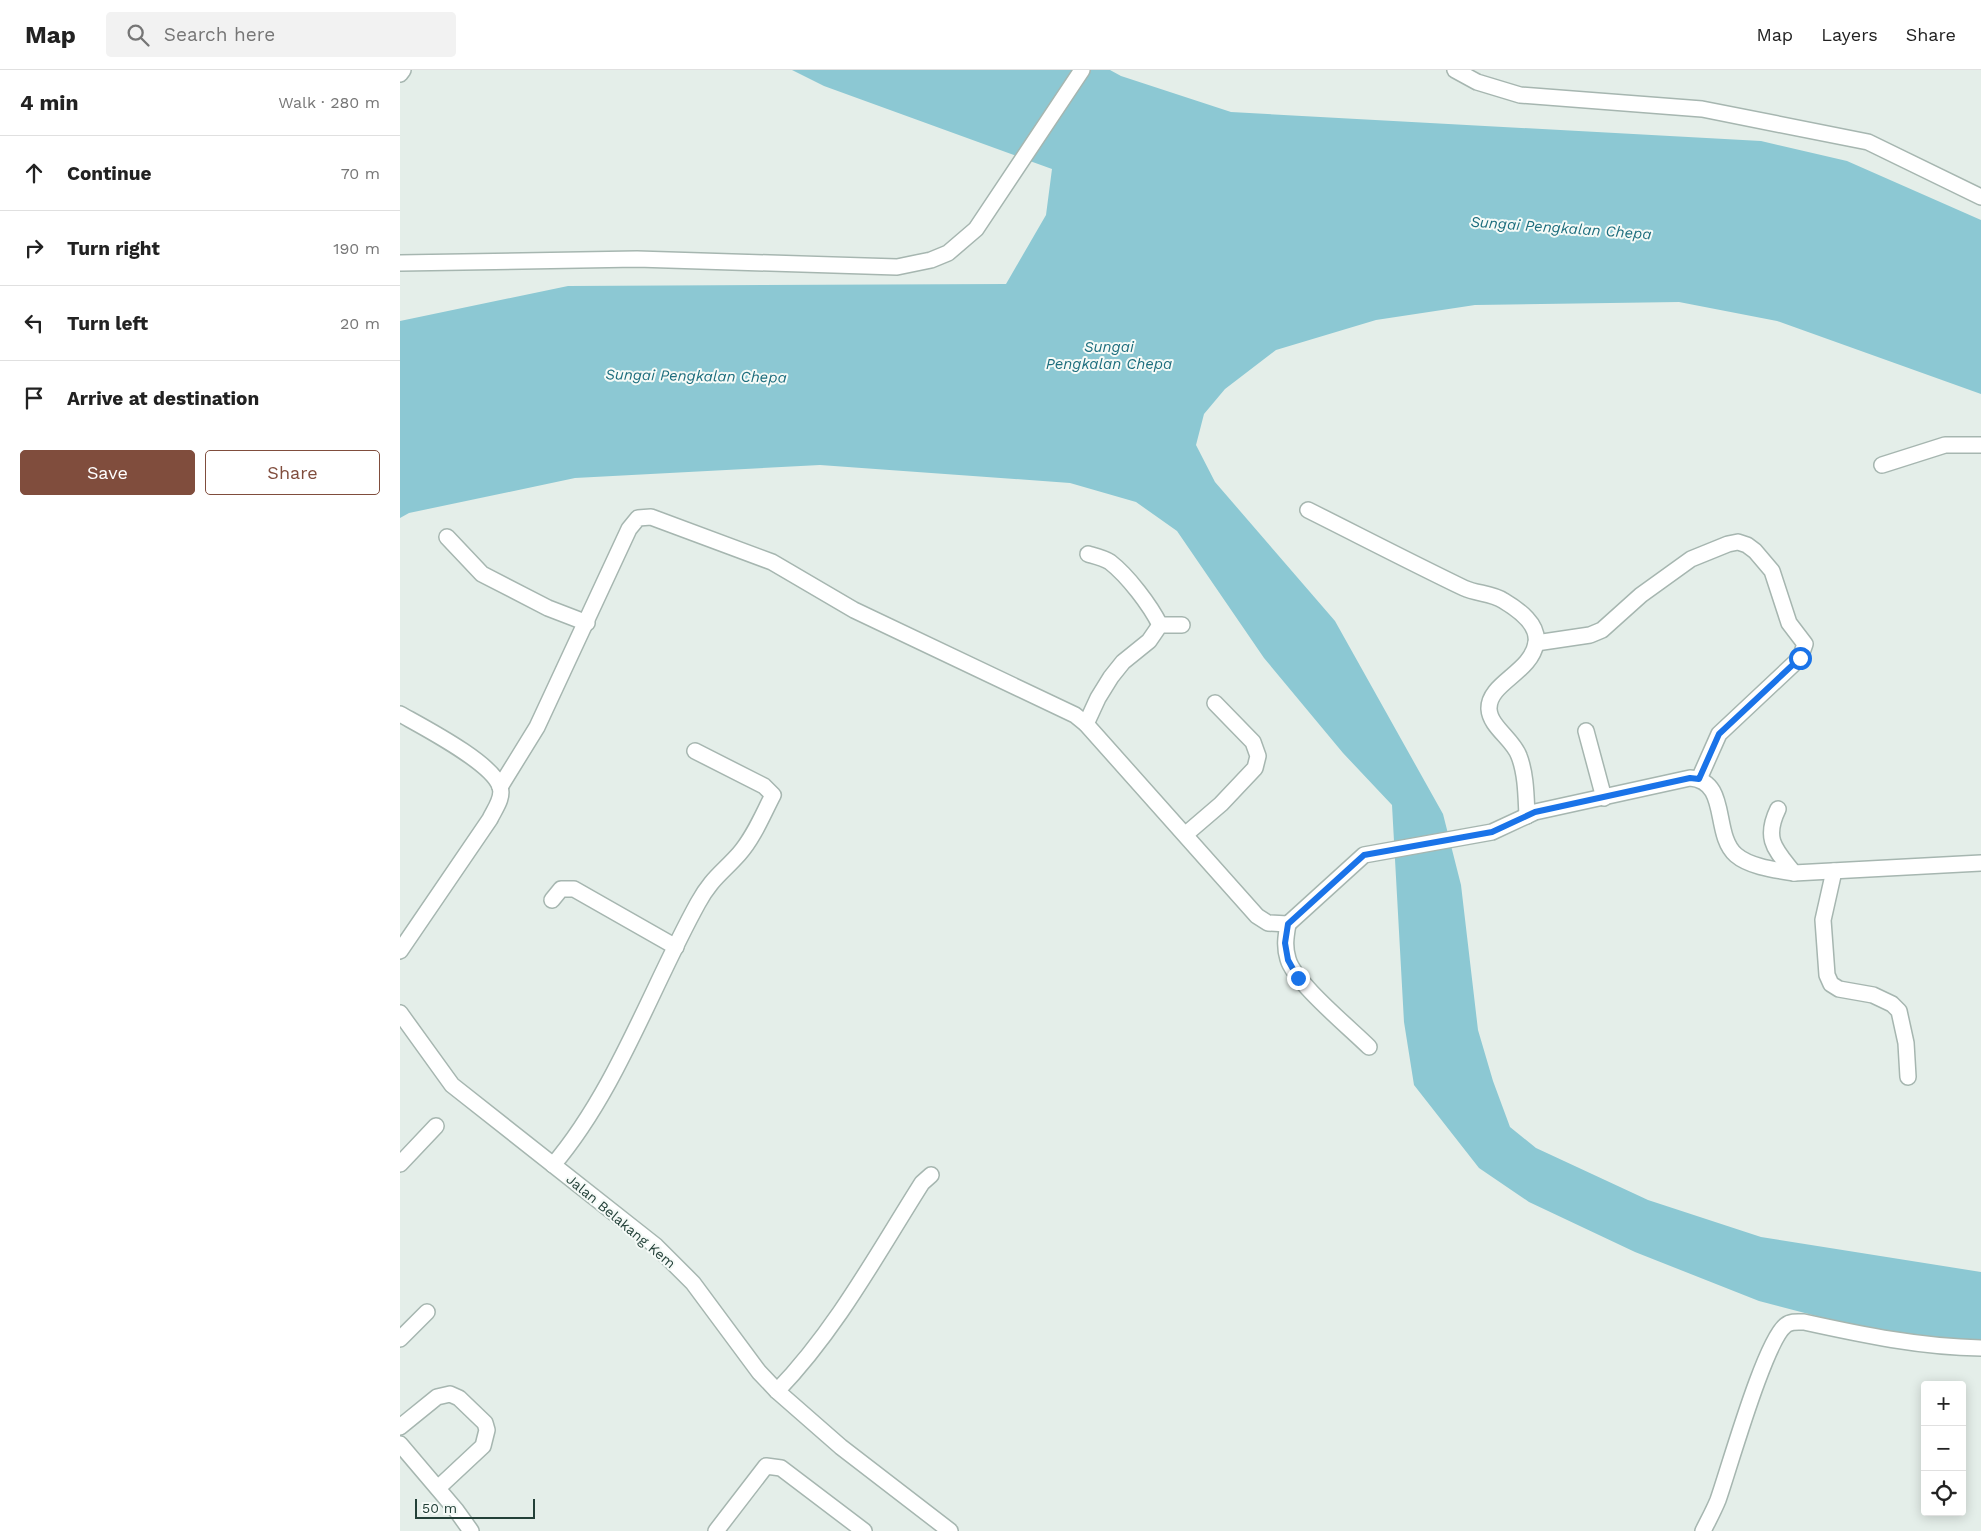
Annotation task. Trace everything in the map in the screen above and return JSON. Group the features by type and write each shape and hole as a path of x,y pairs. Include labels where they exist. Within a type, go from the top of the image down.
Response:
{"street":[{"path":"400,74 403,70"},
{"path":"400,263 637,259 897,267 931,260 948,254 963,243 976,229 1082,70"},
{"path":"1455,70 1477,82 1520,95 1702,109 1868,142 1981,197"},
{"path":"1882,465 1945,445 1981,445"},
{"path":"1308,510 1467,589 1504,601 1532,623 1535,629 1536,643 1532,656 1518,674 1500,686 1490,701 1489,710 1500,731 1513,745 1519,756 1524,774 1527,816"},
{"path":"500,787 537,727 629,530 638,518 652,517 772,562 854,610 1075,715 1086,724 1258,916 1268,923 1288,924"},
{"path":"447,537 482,574 548,608 587,623"},
{"path":"1536,643 1590,635 1602,630 1641,595 1691,559 1728,544 1738,542 1747,545 1755,551 1772,571 1790,623 1805,644 1804,652 1800,658 1719,734 1699,779"},
{"path":"1088,554 1109,561 1120,571 1153,611 1160,625"},
{"path":"1086,724 1111,676 1123,662 1150,641 1160,625"},
{"path":"1160,625 1182,625"},
{"path":"1186,834 1221,804 1255,768 1258,756 1253,742 1215,703"},
{"path":"400,714 479,761 492,774 500,787 500,799 490,819 400,951"},
{"path":"1586,731 1604,798"},
{"path":"552,1165 564,1152 595,1103 630,1040 709,882 740,853 773,795 764,786 695,751"},
{"path":"1369,1047 1298,978 1288,960 1285,943 1288,924 1364,855 1492,832 1535,812 1690,778 1699,779 1713,790 1729,846 1736,855 1748,862 1794,874 1981,863"},
{"path":"1778,809 1770,833 1774,848 1794,874"},
{"path":"1834,871 1823,920 1827,975 1831,984 1839,989 1873,995 1892,1004 1899,1011 1906,1043 1908,1077"},
{"path":"552,900 561,889 574,889 676,947"},
{"name":"Jalan Belakang Kem","path":"400,1013 452,1085 656,1246 689,1280 758,1372 777,1391 841,1447 950,1531"},
{"path":"400,1164 436,1126"},
{"path":"777,1391 810,1354 834,1321 922,1183 931,1176"},
{"path":"400,1339 427,1312"},
{"path":"1703,1531 1717,1502 1763,1368 1778,1334 1786,1324 1804,1322 1890,1340 1945,1348 1981,1348"},
{"path":"400,1427 443,1394 450,1394 459,1398 485,1423 488,1430 484,1446 438,1488"},
{"path":"400,1444 438,1488 471,1531"},
{"path":"716,1531 766,1466 773,1466 781,1468 864,1531"}],"water":[{"name":"Sungai Pengkalan Chepa","path":"792,70 1110,70 1121,76 1231,112 1761,141 1847,161 1981,220 1981,394 1777,321 1679,302 1475,305 1376,320 1276,350 1225,389 1204,414 1196,445 1215,482 1335,621 1443,814 1461,885 1478,1030 1493,1081 1510,1127 1536,1148 1648,1200 1761,1237 1981,1272 1981,1340 1893,1336 1759,1301 1635,1252 1529,1202 1479,1168 1414,1085 1404,1022 1392,805 1343,753 1264,658 1177,531 1136,502 1070,483 820,465 575,478 409,513 400,518 400,321 568,286 1006,284 1046,215 1052,169 824,86"}],"route":[{"path":"1298,978 1288,960 1285,943 1288,924 1364,855 1492,832 1535,812 1690,778 1699,779 1719,734 1800,658"}]}
